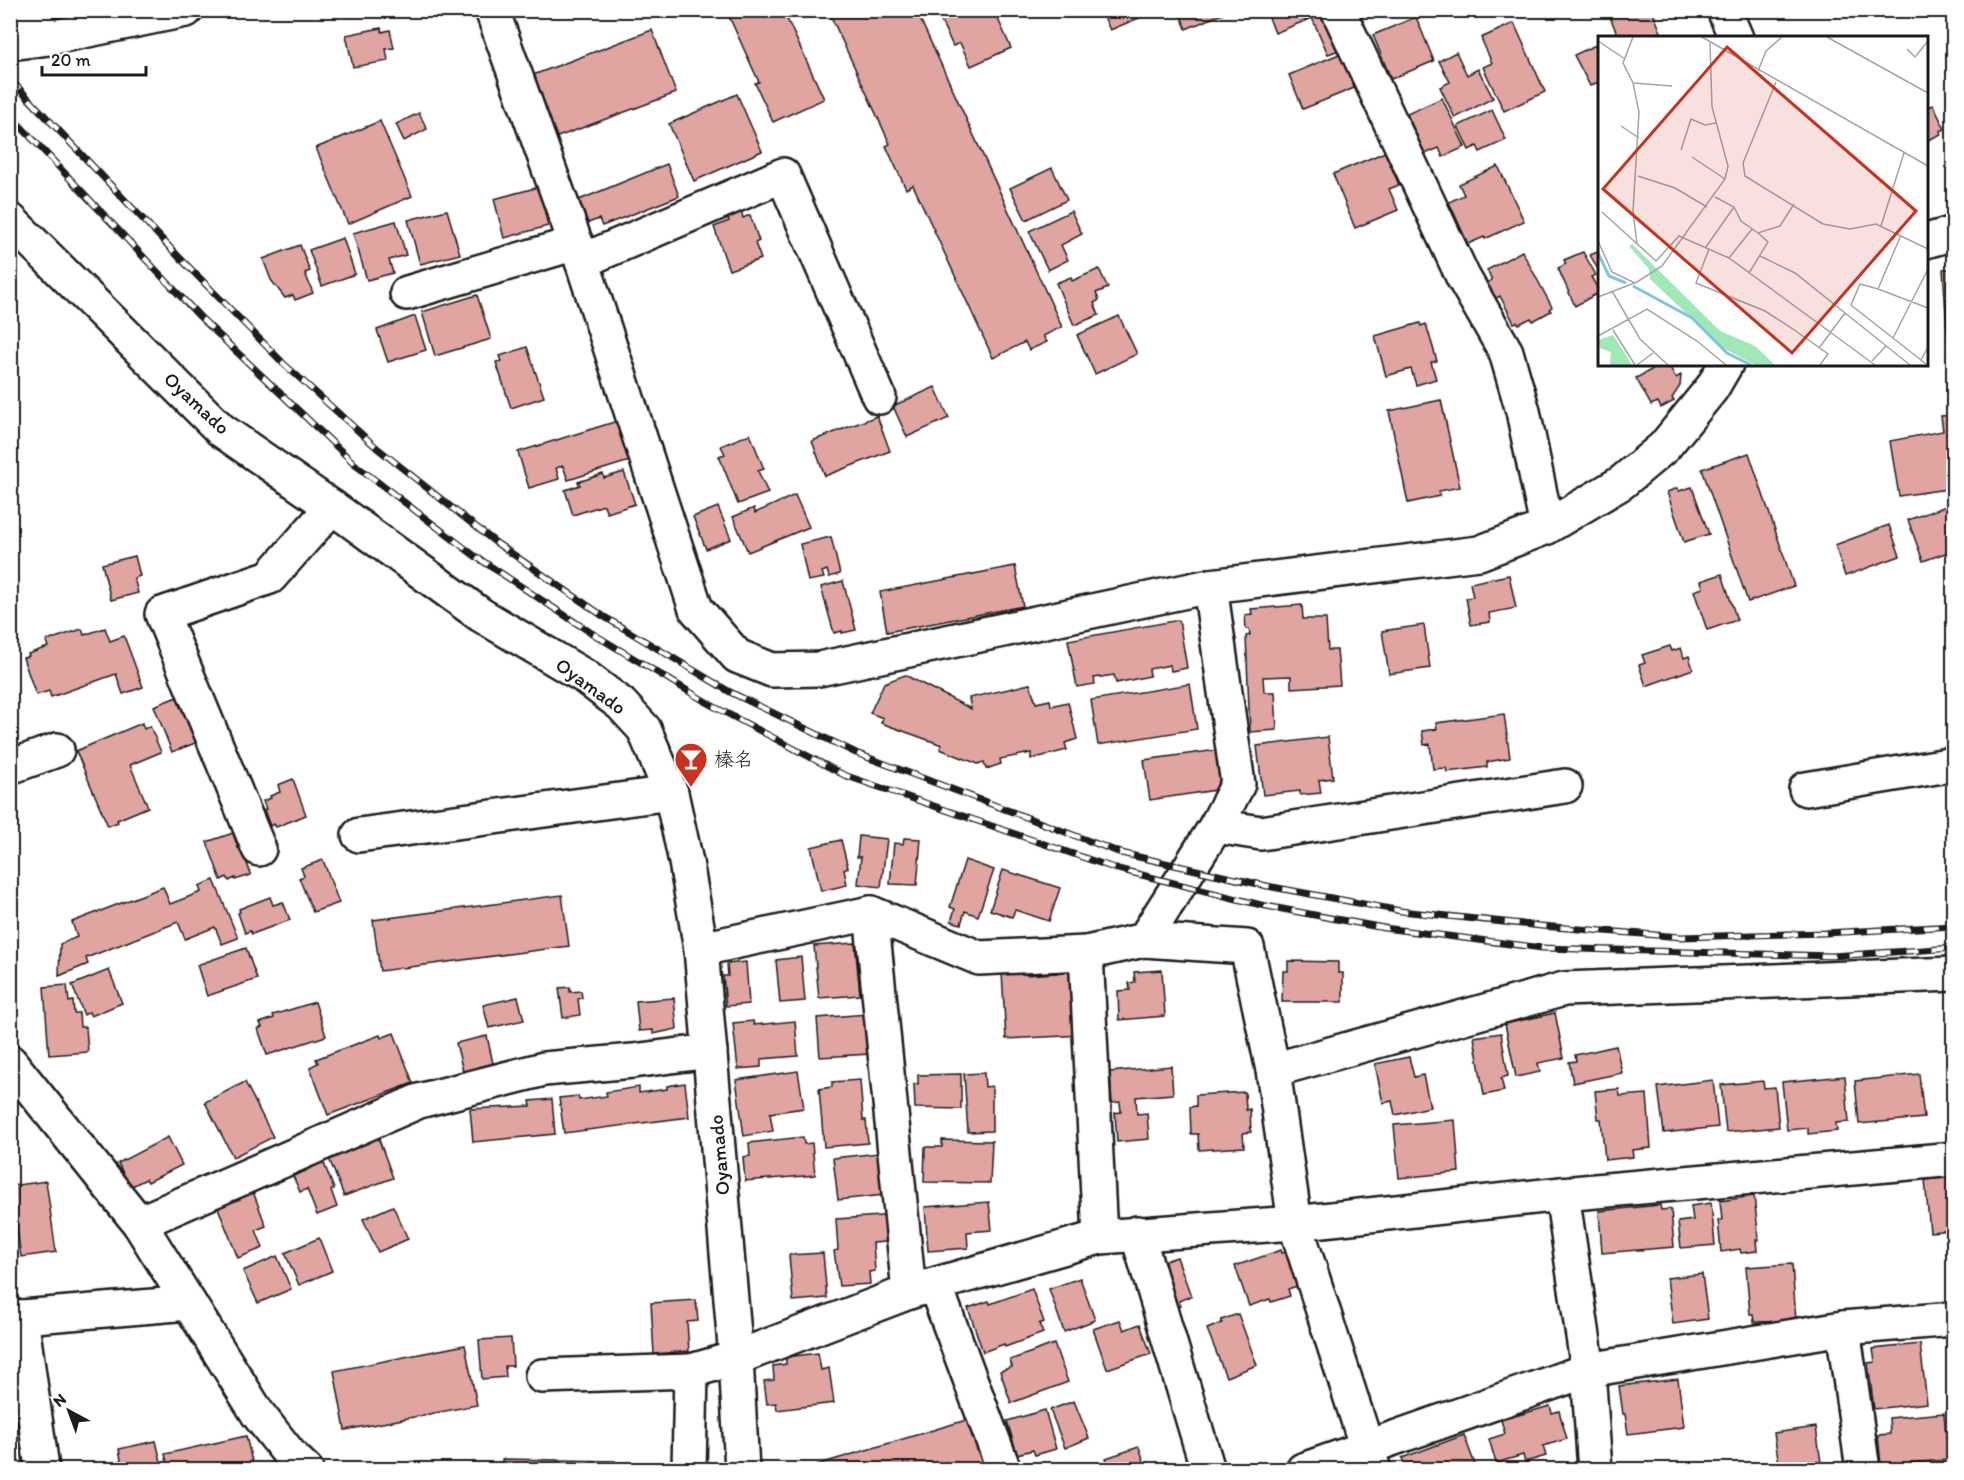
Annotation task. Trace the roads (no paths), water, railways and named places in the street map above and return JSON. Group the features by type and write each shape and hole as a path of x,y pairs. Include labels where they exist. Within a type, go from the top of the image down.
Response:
{"main road":[{"path":"24,10 49,38"},
{"path":"11,43 49,38 186,10"},
{"path":"492,10 579,252 696,609 737,656 772,670 819,669 1210,586 1479,553 1547,527 1621,483 1664,447 1712,388 1725,366"},
{"path":"1338,10 1463,277 1506,352 1523,411 1547,527"},
{"path":"1724,10 1735,36"},
{"path":"407,293 579,252 783,175 879,397"},
{"name":"Oyamado","path":"10,220 221,430 482,615 584,676 621,704 644,729 671,793 701,949 736,1358 742,1470"},
{"path":"1928,240 1953,233"},
{"path":"259,849 162,614 270,576 332,507"},
{"path":"1144,940 1216,826 1238,784 1210,586"},
{"path":"10,767 57,750"},
{"path":"1806,789 1953,764"},
{"path":"1216,826 1261,833 1565,786"},
{"path":"359,835 671,793"},
{"path":"872,913 922,1289 1004,1470"},
{"path":"701,949 872,913 979,958 1086,953 1144,940 1247,946 1273,1070 1295,1223 1370,1459"},
{"path":"1086,953 1100,1236"},
{"path":"1273,1070 1564,989 1953,974"},
{"path":"139,1223 418,1101 544,1070 710,1051"},
{"path":"10,1062 139,1223 258,1414 291,1456 306,1470"},
{"path":"542,1376 691,1371 736,1358 922,1289 1100,1236 1295,1223 1562,1194 1953,1159"},
{"path":"1562,1194 1588,1370 1595,1470"},
{"path":"1137,1233 1208,1470"},
{"path":"42,1468 16,1317 189,1303"},
{"path":"1303,1470 1370,1459 1588,1370 1843,1328 1953,1319"},
{"path":"1843,1328 1863,1470"},
{"path":"689,1470 691,1371"}],"railway":[{"path":"10,79 284,364 377,448 495,542 603,616 730,692 856,753 1121,853 1267,886 1401,911 1541,926 1681,937 1825,933 1954,926"},
{"path":"10,115 200,317 358,467 475,556 590,632 713,706 844,775 1114,868 1261,905 1384,928 1542,948 1832,956 1954,948"}],"place":[{"name":"榛名","path":"691,788"}]}
